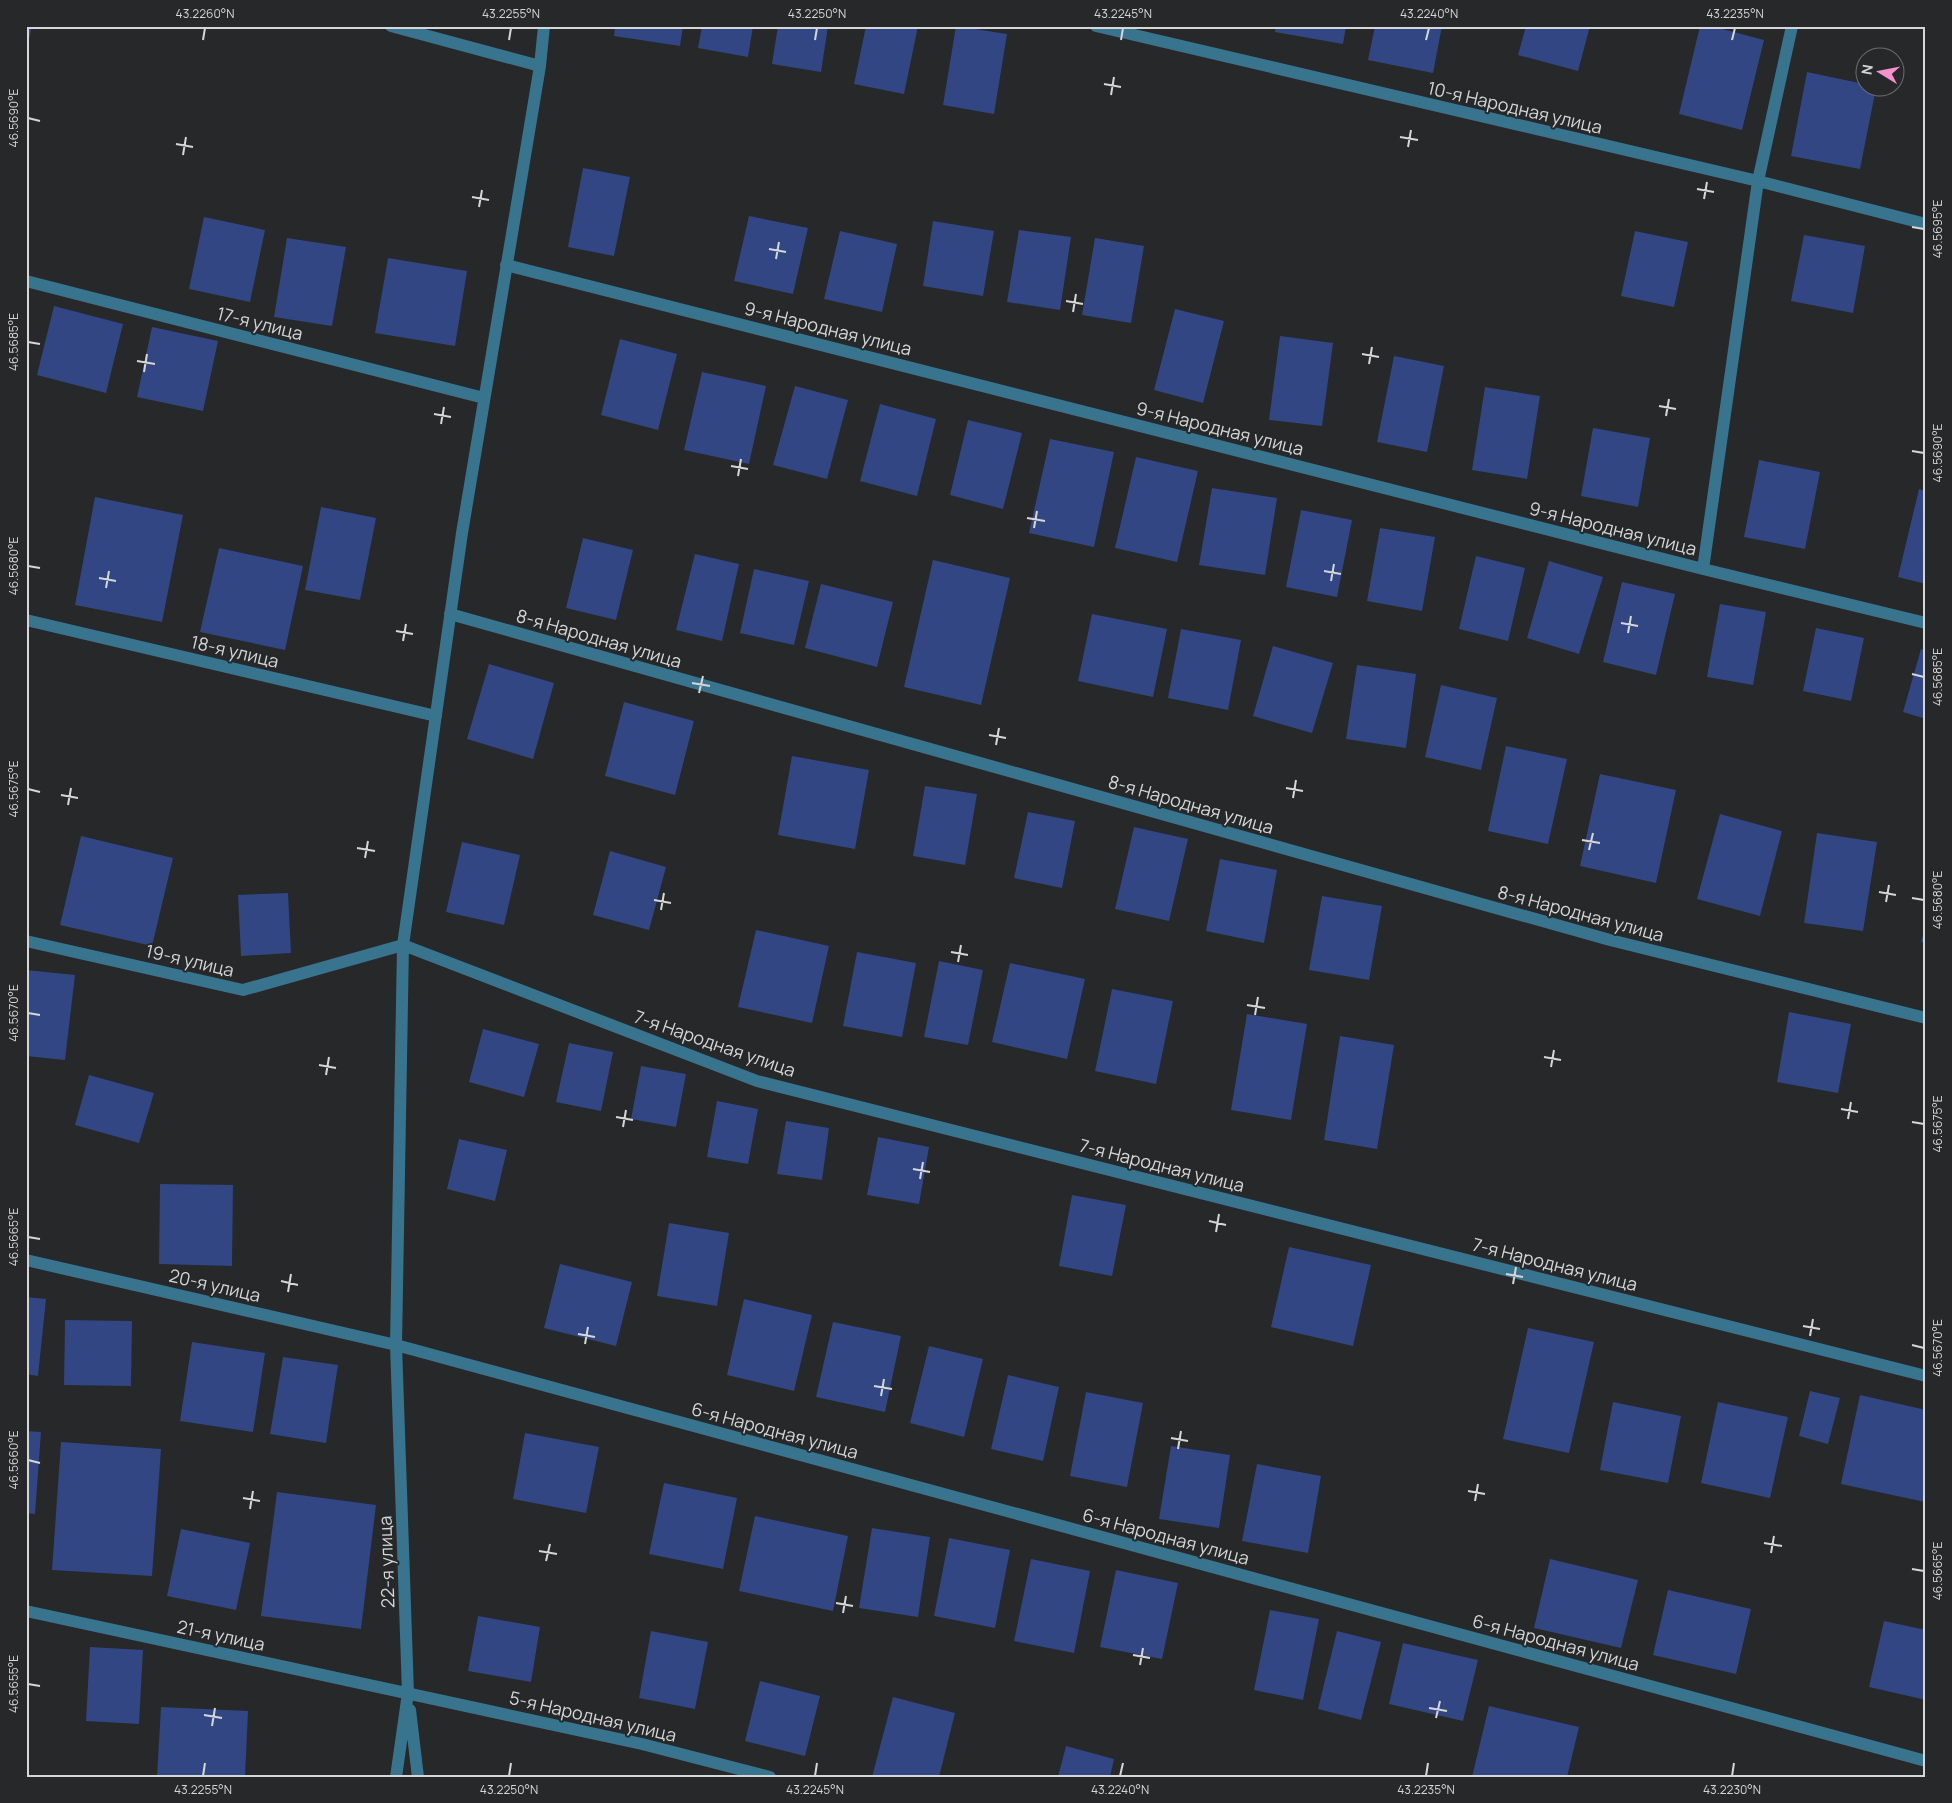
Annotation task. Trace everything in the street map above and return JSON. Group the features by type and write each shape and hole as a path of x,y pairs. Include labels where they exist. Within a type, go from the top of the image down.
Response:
{"street":[{"path":"391,26 540,66"},
{"name":"22-я улица","path":"396,1777 408,1693 396,1345 403,945 450,614 540,66 544,26"},
{"name":"10-я Народная улица","path":"1096,26 1758,181 1926,224"},
{"path":"1703,569 1758,181 1792,26"},
{"name":"9-я Народная улица","path":"506,264 1703,569 1926,623"},
{"name":"17-я улица","path":"26,281 484,398"},
{"name":"8-я Народная улица","path":"450,614 1610,940 1926,1018"},
{"name":"18-я улица","path":"26,620 436,716"},
{"name":"19-я улица","path":"26,941 243,990 403,945"},
{"name":"7-я Народная улица","path":"403,945 756,1081 1926,1376"},
{"name":"20-я улица","path":"26,1260 396,1345"},
{"name":"6-я Народная улица","path":"396,1345 1926,1761"},
{"name":"21-я улица","path":"26,1611 408,1693"},
{"path":"408,1693 418,1777"},
{"name":"5-я Народная улица","path":"408,1693 642,1744 770,1777"}],"building":[{"path":"26,26 32,26 27,49 26,48"},
{"path":"615,26 683,26 680,46 614,36"},
{"path":"702,26 753,26 748,57 698,48"},
{"path":"778,26 828,26 821,72 772,64"},
{"path":"866,26 918,26 904,94 854,84"},
{"path":"956,26 1007,34 994,114 943,105"},
{"path":"1276,26 1346,26 1343,44 1275,32"},
{"path":"1375,26 1442,26 1433,73 1368,60"},
{"path":"1526,26 1590,26 1578,71 1518,55"},
{"path":"1700,26 1711,26 1764,40 1742,130 1679,114"},
{"path":"1807,72 1854,82 1854,98 1874,98 1860,169 1791,156"},
{"path":"583,168 630,177 614,256 568,247"},
{"path":"749,216 808,228 793,294 734,281"},
{"path":"204,217 265,230 250,302 189,289"},
{"path":"933,221 994,231 983,296 923,286"},
{"path":"1019,230 1071,237 1060,310 1007,302"},
{"path":"840,231 897,244 882,312 824,299"},
{"path":"1635,231 1688,242 1674,307 1621,296"},
{"path":"1804,235 1865,246 1853,313 1791,301"},
{"path":"287,238 346,247 332,326 274,317"},
{"path":"1095,238 1144,246 1131,323 1082,315"},
{"path":"388,258 467,271 455,346 375,333"},
{"path":"54,306 123,324 106,393 37,375"},
{"path":"1175,309 1224,321 1203,403 1154,390"},
{"path":"152,327 218,341 203,411 137,397"},
{"path":"1280,336 1333,343 1322,426 1269,420"},
{"path":"620,339 677,354 658,430 601,415"},
{"path":"1394,356 1444,366 1427,452 1377,442"},
{"path":"702,372 766,386 749,464 684,450"},
{"path":"795,386 848,400 827,479 773,465"},
{"path":"1485,387 1540,396 1527,479 1472,470"},
{"path":"880,404 936,419 917,496 860,481"},
{"path":"968,420 1022,433 1003,509 950,495"},
{"path":"1593,428 1650,438 1638,507 1581,496"},
{"path":"1050,439 1114,452 1094,547 1029,533"},
{"path":"1136,457 1198,471 1177,562 1115,548"},
{"path":"1759,460 1820,472 1805,549 1744,537"},
{"path":"1212,488 1277,498 1265,575 1199,565"},
{"path":"1919,489 1926,491 1926,584 1898,577"},
{"path":"95,497 183,515 162,622 75,605"},
{"path":"321,507 376,518 360,600 305,590"},
{"path":"1301,510 1352,520 1337,597 1286,587"},
{"path":"1380,528 1435,537 1422,611 1367,601"},
{"path":"583,538 633,550 616,620 566,608"},
{"path":"219,548 303,566 285,650 200,632"},
{"path":"695,554 739,564 722,641 676,630"},
{"path":"1476,556 1525,568 1508,641 1459,629"},
{"path":"933,560 1010,578 981,705 904,687"},
{"path":"1549,561 1603,577 1579,654 1527,638"},
{"path":"754,569 809,581 794,645 740,633"},
{"path":"1622,582 1675,594 1656,675 1603,662"},
{"path":"821,584 893,602 877,667 805,648"},
{"path":"1720,604 1766,612 1753,685 1707,677"},
{"path":"1092,614 1167,629 1153,697 1078,681"},
{"path":"1816,628 1864,638 1851,701 1803,691"},
{"path":"1181,629 1241,640 1228,710 1168,698"},
{"path":"1273,646 1333,663 1312,733 1253,716"},
{"path":"1921,649 1926,650 1926,719 1903,712"},
{"path":"489,664 554,683 533,759 467,739"},
{"path":"1357,665 1416,674 1406,748 1346,739"},
{"path":"1441,685 1497,698 1481,770 1425,757"},
{"path":"624,702 694,721 675,795 605,776"},
{"path":"1506,746 1567,759 1548,844 1488,831"},
{"path":"792,756 869,770 855,849 778,835"},
{"path":"1600,774 1676,790 1656,883 1580,866"},
{"path":"925,786 977,794 965,865 913,856"},
{"path":"1028,812 1075,821 1062,888 1014,878"},
{"path":"1720,814 1782,831 1760,916 1697,899"},
{"path":"1134,827 1188,839 1169,921 1115,909"},
{"path":"1817,833 1877,842 1863,931 1804,923"},
{"path":"81,836 173,858 152,946 60,925"},
{"path":"462,842 520,855 504,925 446,912"},
{"path":"610,851 666,867 649,930 593,915"},
{"path":"1220,859 1277,870 1264,943 1206,931"},
{"path":"288,893 291,953 241,956 238,895"},
{"path":"1322,896 1382,906 1369,980 1309,970"},
{"path":"1926,925 1926,943 1921,942"},
{"path":"756,930 829,946 812,1023 738,1007"},
{"path":"857,952 916,963 902,1037 843,1026"},
{"path":"939,961 983,970 968,1045 924,1037"},
{"path":"1010,963 1085,979 1067,1059 992,1042"},
{"path":"26,970 75,975 65,1060 26,1056"},
{"path":"1112,989 1173,1001 1156,1084 1095,1071"},
{"path":"1789,1012 1851,1024 1838,1093 1777,1082"},
{"path":"1247,1014 1307,1024 1291,1120 1231,1110"},
{"path":"483,1029 539,1044 524,1097 469,1082"},
{"path":"1340,1036 1394,1045 1377,1149 1324,1140"},
{"path":"569,1043 613,1052 601,1111 556,1102"},
{"path":"641,1066 686,1074 676,1127 631,1119"},
{"path":"89,1075 154,1093 139,1143 75,1125"},
{"path":"717,1101 758,1109 748,1164 707,1157"},
{"path":"786,1121 829,1128 822,1180 777,1174"},
{"path":"878,1137 929,1147 919,1204 867,1195"},
{"path":"459,1139 507,1150 495,1201 447,1189"},
{"path":"160,1184 233,1185 232,1266 159,1264"},
{"path":"1072,1195 1126,1205 1112,1276 1059,1266"},
{"path":"669,1223 729,1233 717,1306 657,1296"},
{"path":"1289,1247 1371,1265 1353,1346 1271,1327"},
{"path":"560,1264 632,1282 616,1346 544,1328"},
{"path":"26,1297 46,1299 38,1376 26,1374"},
{"path":"744,1299 812,1315 794,1391 727,1375"},
{"path":"65,1320 132,1321 131,1386 64,1385"},
{"path":"833,1322 901,1336 885,1412 816,1397"},
{"path":"1528,1328 1594,1342 1569,1453 1503,1439"},
{"path":"192,1342 265,1353 253,1432 180,1421"},
{"path":"929,1346 983,1359 964,1437 910,1423"},
{"path":"283,1357 338,1365 326,1443 270,1434"},
{"path":"1008,1375 1059,1387 1043,1461 991,1449"},
{"path":"1810,1391 1840,1398 1828,1444 1799,1436"},
{"path":"1086,1392 1143,1403 1127,1487 1070,1476"},
{"path":"1860,1395 1926,1410 1925,1502 1841,1484"},
{"path":"1613,1402 1681,1416 1668,1483 1600,1470"},
{"path":"1718,1402 1788,1417 1770,1498 1701,1483"},
{"path":"26,1431 41,1432 35,1514 26,1513"},
{"path":"525,1433 599,1447 586,1513 513,1499"},
{"path":"61,1442 161,1449 152,1576 52,1570"},
{"path":"1171,1446 1230,1455 1219,1528 1159,1519"},
{"path":"1257,1464 1321,1476 1308,1553 1242,1541"},
{"path":"664,1483 737,1498 723,1569 649,1554"},
{"path":"277,1492 376,1505 361,1629 261,1616"},
{"path":"755,1516 848,1536 833,1611 739,1591"},
{"path":"872,1528 930,1537 918,1617 859,1608"},
{"path":"181,1529 250,1543 236,1610 167,1596"},
{"path":"949,1538 1010,1550 995,1628 934,1616"},
{"path":"1031,1559 1090,1571 1074,1653 1014,1641"},
{"path":"1550,1559 1638,1580 1621,1648 1534,1628"},
{"path":"1116,1570 1178,1583 1162,1659 1100,1647"},
{"path":"1668,1590 1751,1609 1736,1674 1653,1655"},
{"path":"1270,1610 1319,1619 1303,1700 1254,1690"},
{"path":"478,1616 540,1627 531,1682 468,1671"},
{"path":"1884,1621 1926,1630 1926,1700 1869,1687"},
{"path":"651,1631 708,1642 695,1709 639,1698"},
{"path":"1337,1631 1381,1642 1361,1720 1318,1709"},
{"path":"1403,1643 1478,1660 1463,1721 1389,1704"},
{"path":"90,1647 143,1650 139,1724 86,1721"},
{"path":"760,1681 820,1696 805,1756 745,1741"},
{"path":"893,1697 955,1713 939,1777 872,1777"},
{"path":"1489,1706 1579,1727 1567,1777 1472,1777"},
{"path":"161,1707 248,1711 245,1777 157,1776"},
{"path":"1066,1746 1114,1759 1110,1777 1058,1777"}]}
